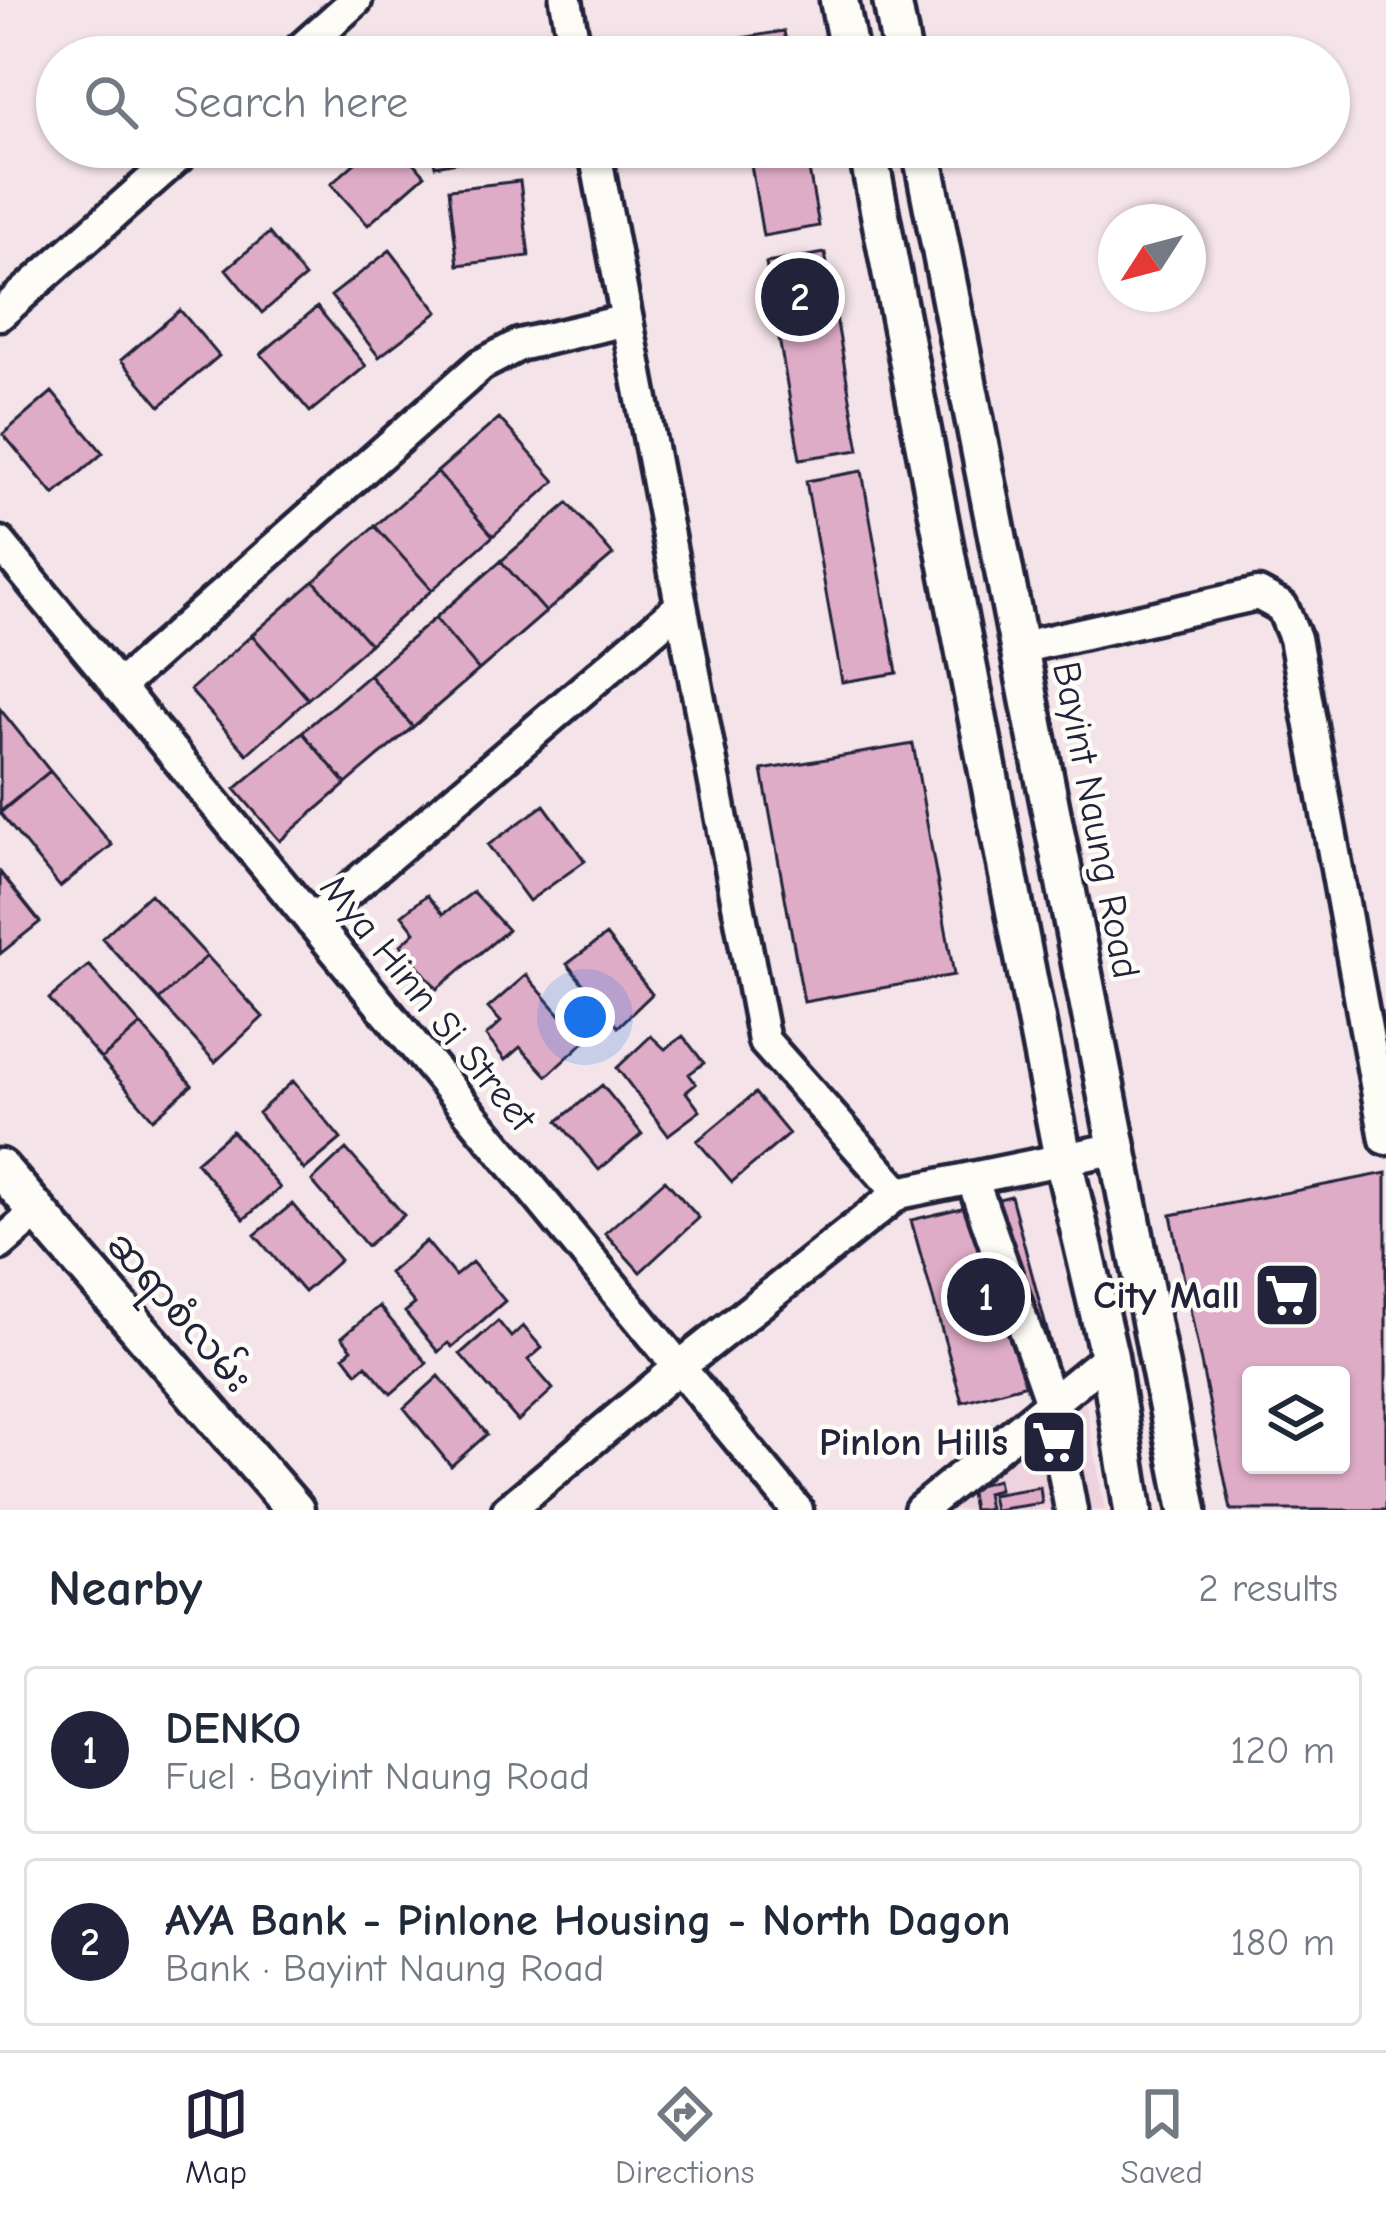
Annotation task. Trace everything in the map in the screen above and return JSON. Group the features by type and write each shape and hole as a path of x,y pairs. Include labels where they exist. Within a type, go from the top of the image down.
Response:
{"main road":[{"path":"838,0 846,36"},
{"path":"892,0 899,36"},
{"path":"871,168 1063,1159 1108,1353 1133,1510"},
{"name":"Bayint Naung Road","path":"925,168 1188,1510"},
{"name":"ဆရာစံလမ်း","path":"0,1168 295,1510"},
{"path":"1108,1353 1152,1318"},
{"path":"1108,1353 1160,1359"}],"street":[{"path":"316,36 356,0"},
{"path":"566,0 572,36"},
{"path":"0,314 165,168"},
{"path":"598,168 764,1041 899,1193"},
{"path":"118,687 481,364 519,345 626,320"},
{"name":"Mya Hinn Si Street","path":"0,543 797,1510"},
{"path":"1018,648 1258,594 1282,607 1294,638 1386,1139"},
{"path":"312,922 681,606"},
{"path":"508,1510 899,1193 1118,1148"},
{"path":"972,1178 1051,1403 1071,1510"},
{"path":"0,1244 37,1212"},
{"path":"920,1510 1108,1353"}],"shaded area":[{"name":"Pinlon Hills","path":"1083,1388 1105,1510 944,1510"}],"building":[{"path":"349,168 419,168 425,175 368,225 331,184"},
{"path":"752,168 809,168 819,226 763,236"},
{"path":"520,181 529,256 458,265 449,189"},
{"path":"269,233 305,277 262,313 226,269"},
{"path":"390,250 438,312 379,357 331,296"},
{"path":"825,253 859,450 800,459 766,263"},
{"path":"317,307 366,366 310,412 261,354"},
{"path":"180,310 219,356 160,406 121,360"},
{"path":"52,392 103,453 54,495 3,434"},
{"path":"499,418 555,481 493,536 437,472"},
{"path":"862,471 897,673 842,682 806,481"},
{"path":"437,472 493,536 432,590 375,526"},
{"path":"568,503 613,555 546,612 501,561"},
{"path":"375,526 432,590 370,644 314,581"},
{"path":"501,561 546,612 479,670 435,618"},
{"path":"314,581 370,644 308,699 252,635"},
{"path":"435,618 479,670 413,727 369,675"},
{"path":"252,635 308,699 247,754 190,690"},
{"path":"369,675 413,727 346,784 302,732"},
{"path":"0,709 50,771 0,812"},
{"path":"302,732 346,784 280,841 235,789"},
{"path":"913,744 954,975 804,1002 762,770"},
{"path":"50,771 112,845 60,887 0,813"},
{"path":"544,805 585,861 529,901 488,845"},
{"path":"0,872 40,922 0,954"},
{"path":"473,892 508,930 437,989 401,945 415,932 402,915 427,895 443,914"},
{"path":"150,894 207,956 159,1000 102,938"},
{"path":"606,935 652,994 618,1027 567,964"},
{"path":"207,956 263,1017 215,1062 159,1000"},
{"path":"89,965 141,1025 101,1059 49,999"},
{"path":"526,975 584,1042 547,1076 520,1047 505,1060 486,1036 501,1022 488,1008"},
{"path":"141,1025 192,1085 153,1119 101,1059"},
{"path":"651,1036 665,1049 683,1036 704,1063 689,1074 696,1084 686,1092 700,1111 668,1135 617,1068"},
{"path":"293,1081 341,1139 304,1170 258,1113"},
{"path":"602,1085 642,1134 599,1170 558,1121"},
{"path":"755,1093 789,1134 732,1182 697,1141"},
{"path":"232,1131 280,1188 244,1219 196,1162"},
{"path":"346,1149 404,1215 367,1246 312,1181"},
{"name":"City Mall","path":"1386,1173 1386,1510 1231,1510 1171,1215"},
{"path":"665,1180 699,1218 640,1272 605,1233"},
{"path":"1011,1196 1059,1375 962,1402 911,1220"},
{"path":"292,1204 340,1260 304,1292 255,1235"},
{"path":"426,1241 455,1276 472,1262 505,1301 452,1347 448,1343 438,1352 405,1312 415,1304 389,1273"},
{"path":"379,1306 427,1363 391,1394 366,1365 357,1373 344,1356 352,1349 342,1337"},
{"path":"498,1321 511,1337 523,1326 542,1348 528,1360 553,1389 518,1421 460,1354"},
{"path":"439,1376 487,1434 451,1466 404,1408"},
{"path":"997,1480 999,1490 986,1493 989,1509 973,1510 969,1487"},
{"path":"1040,1487 1042,1503 994,1510 991,1495"}],"place":[{"name":"AYA Bank - Pinlone Housing - North Dagon","path":"800,297"},
{"name":"City Mall","path":"1287,1295"},
{"name":"DENKO","path":"986,1297"},
{"name":"Pinlon Hills","path":"1054,1442"}]}
